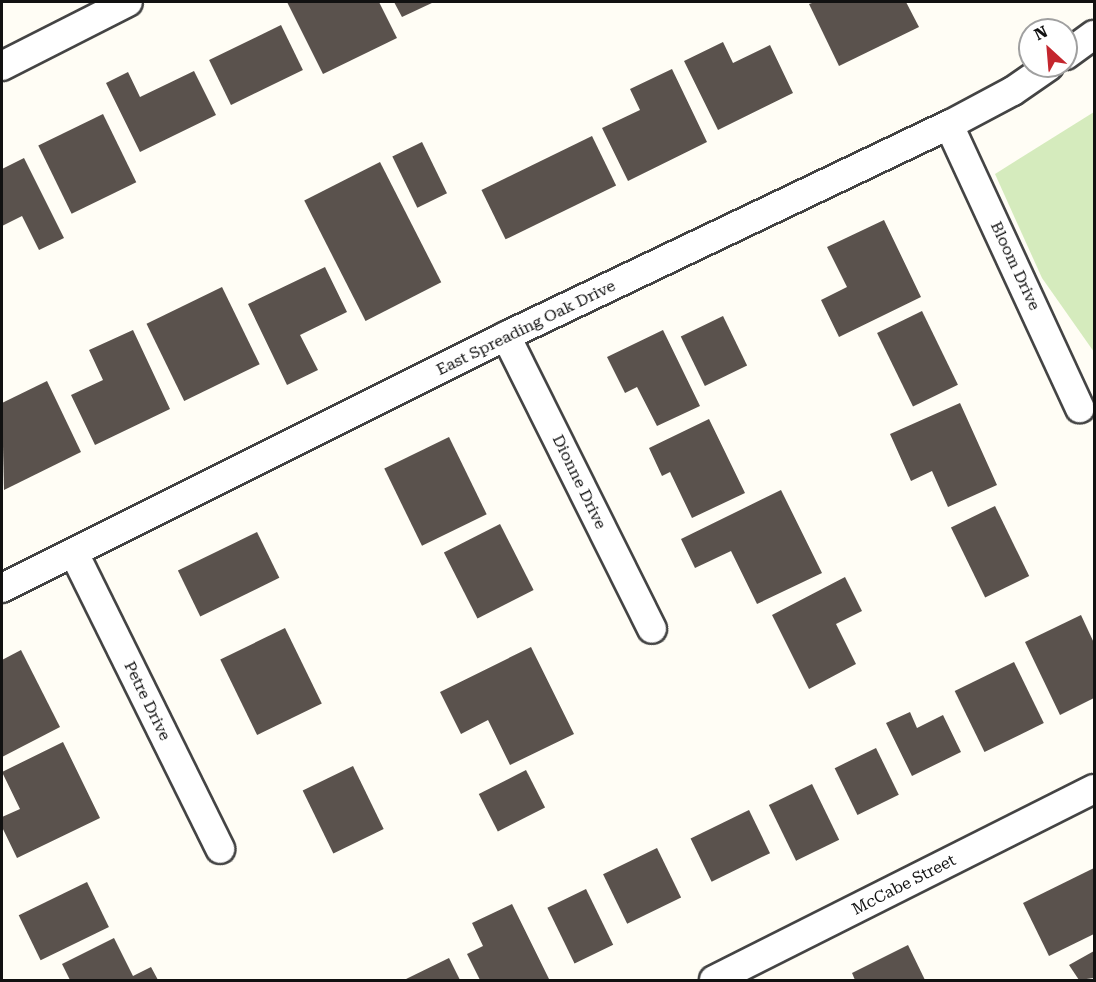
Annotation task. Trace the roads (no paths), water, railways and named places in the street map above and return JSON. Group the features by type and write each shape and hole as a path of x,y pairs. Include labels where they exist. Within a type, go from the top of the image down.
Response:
{"street":[{"path":"2,66 128,2"},
{"path":"1078,47 1095,35"},
{"name":"East Spreading Oak Drive","path":"2,588 506,336 949,124 1013,91 1032,78"},
{"name":"Bloom Drive","path":"949,124 1080,408"},
{"name":"Dionne Drive","path":"506,336 652,629"},
{"name":"Petre Drive","path":"75,553 220,849"},
{"name":"McCabe Street","path":"714,981 764,970 1095,789"}]}
